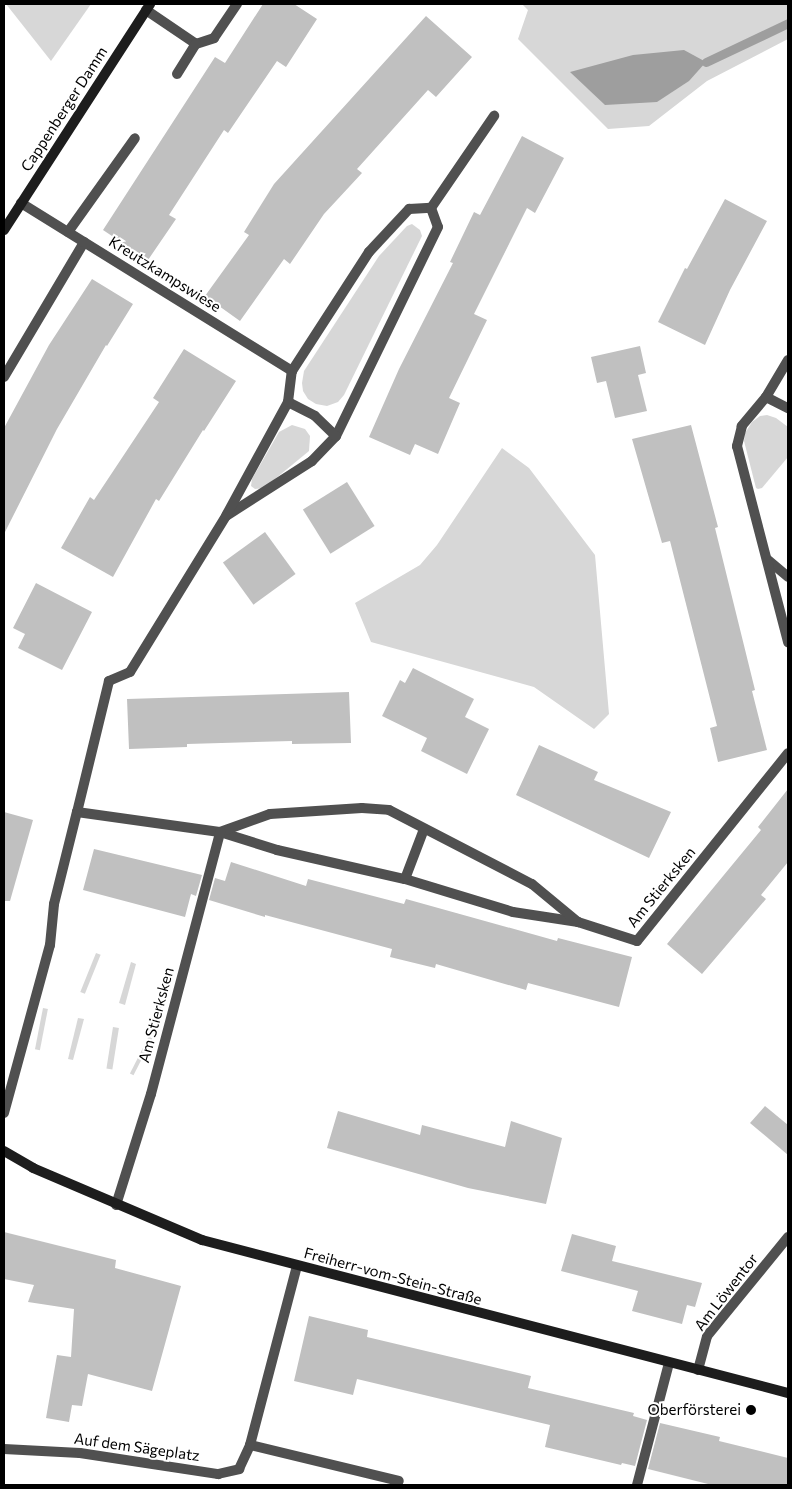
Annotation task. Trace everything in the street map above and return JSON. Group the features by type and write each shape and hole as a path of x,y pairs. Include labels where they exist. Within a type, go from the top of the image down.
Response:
{"main road":[{"name":"Cappenberger Damm","path":"4,230 148,7"},
{"name":"Freiherr-vom-Stein-Straße","path":"4,1151 33,1168 116,1205 202,1240 788,1393"}],"street":[{"path":"176,74 196,44 214,38 237,4"},
{"path":"148,7 196,44"},
{"path":"431,208 494,116"},
{"path":"68,232 135,138"},
{"name":"Kreutzkampswiese","path":"21,203 292,371"},
{"path":"4,1113 50,945 54,904 109,681 130,672 226,516 288,402 292,371 369,252 409,209 431,208"},
{"path":"226,516 312,461 336,436 438,227 431,208"},
{"path":"4,377 84,242"},
{"path":"788,360 766,397 742,426 737,446 788,642"},
{"path":"766,397 788,408"},
{"path":"288,402 315,416 336,436"},
{"path":"768,560 788,577"},
{"name":"Am Stierksken","path":"77,812 220,832 277,850 405,879 513,912 578,922 637,941 788,753"},
{"name":"Am Stierksken","path":"220,832 270,814 362,808 389,810 532,884 578,922"},
{"path":"405,879 424,829"},
{"name":"Am Stierksken","path":"116,1205 151,1094 220,832"},
{"name":"Am Löwentor","path":"698,1370 707,1336 788,1237"},
{"name":"Auf dem Sägeplatz","path":"4,1449 80,1453 218,1474 240,1469 250,1445 297,1266"},
{"path":"637,1485 669,1363"},
{"path":"250,1445 399,1481"}],"shaded area":[{"path":"6,4 91,4 51,61"},
{"path":"522,4 788,4 788,39 707,81 649,126 608,129 518,39 528,10"},
{"path":"684,50 706,62 689,81 657,102 605,105 570,72 633,55"},
{"path":"412,224 420,230 422,236 344,395 338,402 327,406 316,404 308,399 303,391 304,371 379,256 407,226"},
{"path":"767,415 776,418 788,427 788,457 762,488 758,489 756,488 744,441 745,433 752,422 760,416"},
{"path":"292,425 305,429 310,436 309,451 264,488 255,489 251,486 252,479 279,432"},
{"path":"502,448 529,468 595,555 609,714 594,729 534,687 371,642 355,603 420,565 437,545"},
{"path":"96,953 101,955 85,994 80,992"},
{"path":"131,962 136,964 125,1005 119,1003"},
{"path":"166,972 170,973 160,1014 156,1013"},
{"path":"43,1008 48,1009 40,1050 35,1049"},
{"path":"78,1018 84,1019 73,1060 68,1059"},
{"path":"113,1027 119,1028 112,1069 106,1068"},
{"path":"149,1036 153,1038 133,1075 130,1073"}],"building":[{"path":"263,4 294,4 317,19 286,67 277,61 228,133 224,130 169,215 176,219 148,260 103,230 215,57 225,63"},
{"path":"426,16 472,57 436,97 428,90 357,169 362,173 324,214 290,264 284,259 240,321 205,296 249,235 244,232 274,184"},
{"path":"522,136 564,158 535,213 527,208 474,314 487,320 449,398 460,403 438,454 415,444 410,455 369,437 399,369 453,263 450,262 474,212 480,215"},
{"path":"725,199 767,221 730,290 705,345 658,322 685,268 687,269"},
{"path":"92,279 133,304 106,345 57,429 4,534 4,428 49,345"},
{"path":"640,346 646,373 638,375 647,411 615,418 606,381 597,383 591,357"},
{"path":"184,349 236,381 159,501 156,499 113,577 61,548 90,497 94,500 159,402 153,398"},
{"path":"691,425 718,527 715,528 755,690 752,691 767,750 718,762 710,728 717,726 670,541 662,543 632,439"},
{"path":"347,482 375,526 330,554 303,510"},
{"path":"265,532 296,574 253,605 223,563"},
{"path":"36,583 92,612 62,670 18,648 25,634 13,628"},
{"path":"413,668 474,699 465,717 489,729 467,774 421,751 427,738 382,716 400,680 405,683"},
{"path":"349,692 351,743 292,744 292,741 187,744 187,747 129,749 127,699"},
{"path":"539,745 598,772 594,780 671,812 649,858 516,795"},
{"path":"788,789 788,862 761,895 766,899 702,974 667,944 761,830 758,827"},
{"path":"4,812 33,820 10,901 4,901"},
{"path":"94,849 202,875 196,896 191,894 185,917 83,890"},
{"path":"231,862 306,886 308,879 404,904 406,899 557,941 558,938 632,957 619,1007 528,983 526,990 436,964 435,968 390,957 392,949 265,915 265,917 209,900 215,878 225,881"},
{"path":"765,1106 788,1125 788,1155 750,1123"},
{"path":"338,1111 420,1135 422,1125 505,1147 511,1121 562,1138 546,1204 468,1188 327,1148"},
{"path":"4,1232 116,1260 115,1268 181,1286 152,1391 88,1374 82,1406 72,1405 69,1422 46,1418 57,1355 71,1357 74,1309 28,1302 34,1285 4,1279"},
{"path":"572,1234 616,1246 612,1261 702,1283 695,1307 687,1305 682,1324 632,1311 638,1291 561,1271"},
{"path":"309,1316 368,1330 367,1337 531,1376 528,1388 634,1413 633,1416 647,1420 635,1466 622,1463 621,1465 545,1447 550,1425 357,1379 353,1395 294,1381"},
{"path":"660,1423 720,1437 719,1441 788,1458 788,1485 712,1485 648,1469"}],"waterway":[{"path":"706,62 788,23"}],"place":[{"name":"Oberförsterei","path":"751,1410"}]}
